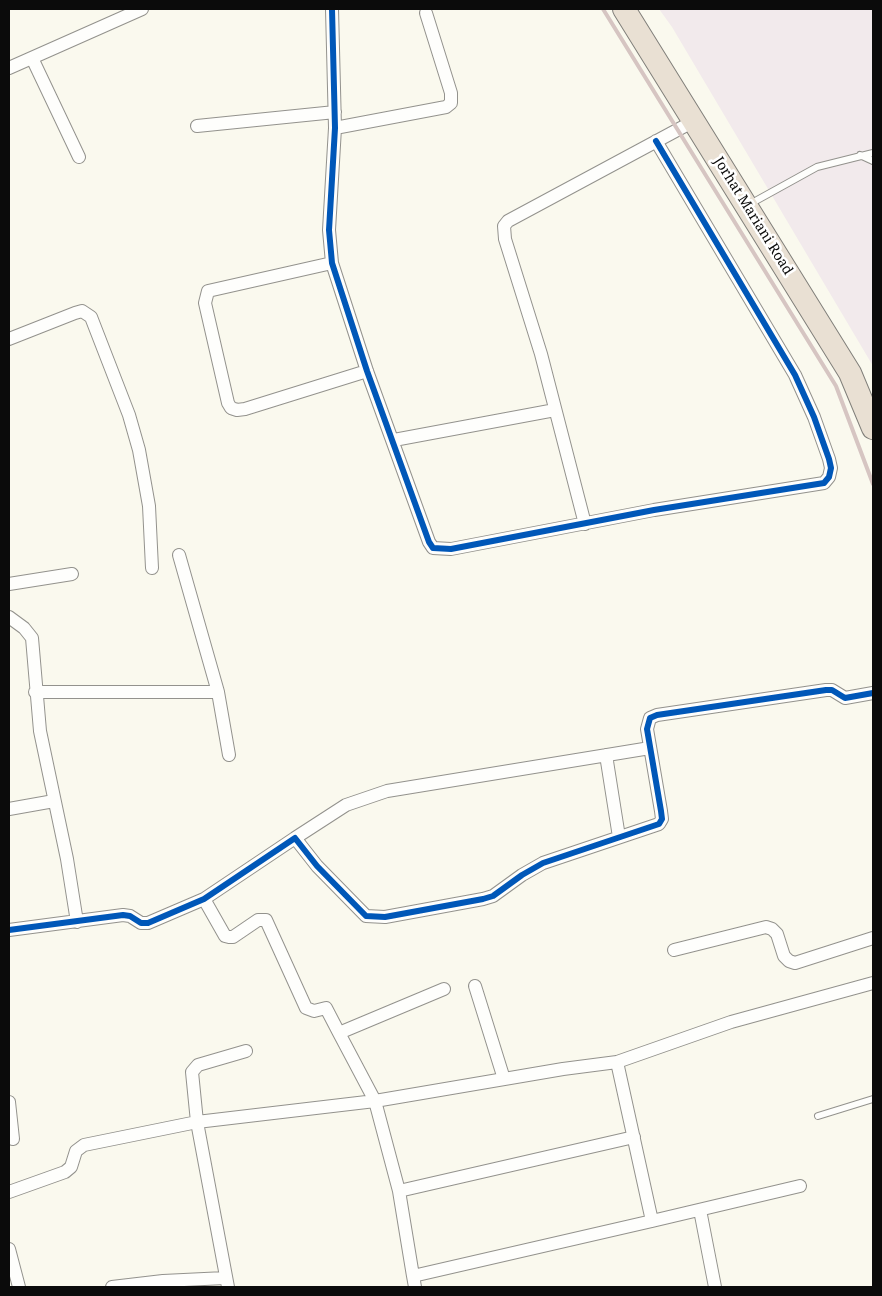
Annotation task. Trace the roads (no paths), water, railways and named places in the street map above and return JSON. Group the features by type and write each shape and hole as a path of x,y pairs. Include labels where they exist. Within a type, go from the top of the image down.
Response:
{"highway":[{"name":"Jorhat Mariani Road","path":"624,9 850,373 873,428"}],"street":[{"path":"9,68 142,9"},
{"path":"332,9 335,112 329,230 332,263 367,371 394,440 429,542 434,548 451,550 654,510 824,482 831,468 814,417 795,375 656,141"},
{"path":"335,128 446,107 451,102 451,93 426,13"},
{"path":"32,58 79,157"},
{"path":"197,126 335,112"},
{"path":"584,524 541,354 505,239 504,226 508,221 694,121"},
{"path":"332,263 208,291 205,303 228,403 231,408 237,410 245,409 367,371"},
{"path":"9,340 82,311 91,317 129,415 139,450 149,506 152,568"},
{"path":"394,440 555,410"},
{"path":"179,555 218,692 229,755"},
{"path":"9,584 72,574"},
{"path":"9,616 24,628 32,638 35,692 40,731 67,859 77,922"},
{"path":"295,838 317,866 357,909 366,916 374,918 493,896 535,867 659,824 662,819 650,748 648,722 657,715 826,690 832,690 845,698 873,693"},
{"path":"35,692 218,692"},
{"path":"9,930 123,915 130,916 141,924 148,923 204,899 346,805 387,791 650,748"},
{"path":"606,755 619,838"},
{"path":"9,809 54,801"},
{"path":"204,899 225,936 233,937 258,920 266,920 306,1008 314,1011 326,1008 376,1101 399,1190 414,1282 652,1221 800,1186"},
{"path":"674,950 766,927 772,929 777,934 784,956 789,961 795,963 873,938"},
{"path":"9,1192 65,1172 71,1167 76,1151 84,1145 196,1122 376,1101 617,1062 731,1022 873,983"},
{"path":"475,986 504,1079"},
{"path":"339,1033 444,989"},
{"path":"112,1287 163,1281 227,1283 196,1122 192,1077 194,1068 246,1051"},
{"path":"617,1062 652,1221"},
{"path":"9,1102 12,1139"},
{"path":"399,1190 634,1137"},
{"path":"700,1210 715,1287"},
{"path":"9,1249 19,1287"}],"lane":[{"path":"747,206 817,167 873,152"},
{"path":"859,155 873,162"},
{"path":"818,1116 873,1099"}],"railway":[{"path":"603,9 836,386 873,484"}]}
